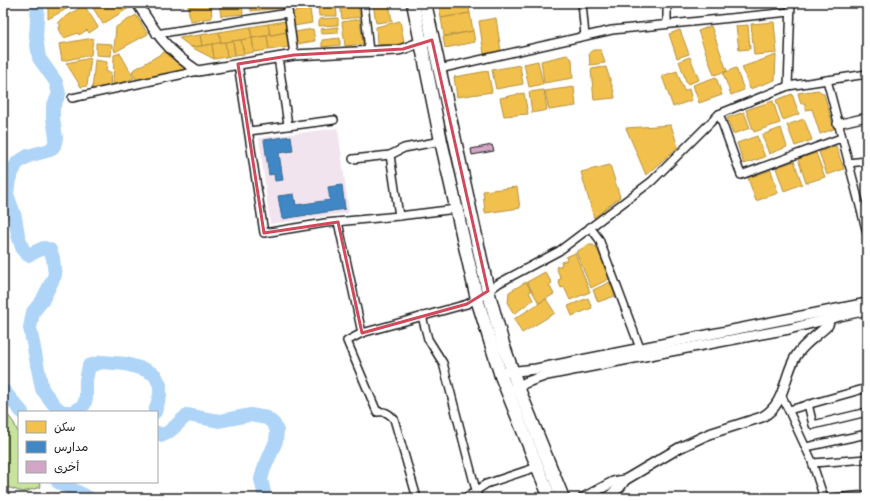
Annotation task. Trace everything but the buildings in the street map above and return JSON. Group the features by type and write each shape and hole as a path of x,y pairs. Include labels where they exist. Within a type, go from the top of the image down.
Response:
{"main road":[{"path":"413,3 441,141 477,299 501,376 550,498"},
{"path":"425,3 488,291 518,387 562,498"}],"street":[{"path":"137,3 156,34 175,54 198,71"},
{"path":"287,3 294,56"},
{"path":"364,3 369,52"},
{"path":"582,3 585,36"},
{"path":"667,3 667,24"},
{"path":"788,86 791,3"},
{"path":"439,69 612,30 790,12"},
{"path":"156,34 288,13"},
{"path":"72,98 238,64 294,56 403,49 420,42 432,40"},
{"path":"278,58 288,125"},
{"path":"238,64 264,233 338,222 456,209"},
{"path":"417,498 394,419 390,413 383,411 377,412 347,341 362,333 468,304 499,284 559,251 652,180 719,114 788,86 867,74"},
{"path":"827,80 837,124 867,233"},
{"path":"719,114 741,175 841,138"},
{"path":"837,124 867,117"},
{"path":"249,131 334,120"},
{"path":"353,159 390,154 404,148 441,141"},
{"path":"390,154 399,216"},
{"path":"848,163 867,161"},
{"path":"338,222 362,333"},
{"path":"590,227 599,239 640,348"},
{"path":"507,391 513,390 527,382 547,376 800,327 828,314 867,303"},
{"path":"501,376 506,372 536,369 799,316 867,310"},
{"path":"583,498 613,482 625,480 679,448 709,434 765,415 776,406 797,355 805,345 828,325 828,314"},
{"path":"422,316 428,339 443,363 478,498"},
{"path":"799,316 805,320 800,327"},
{"path":"789,410 867,388"},
{"path":"782,394 813,463 824,498"},
{"path":"808,404 813,425 867,412"},
{"path":"806,447 867,434"},
{"path":"813,463 867,459"},
{"path":"465,498 486,484 537,467"},
{"path":"607,498 620,488 625,480"},
{"path":"834,498 867,495"}],"highlighted area":[{"path":"432,40 488,291 467,304 362,333 338,222 264,233 238,64 294,55 403,49"}],"shaded area":[{"path":"338,128 349,213 270,224 259,138"}],"green space":[{"path":"3,409 14,423 18,433 18,483 39,483 41,487 23,492 3,486"}],"waterway":[{"path":"38,3 36,37 39,58 56,82 59,94 53,107 56,138 54,146 50,150 28,156 17,163 9,179 7,194 15,217 18,235 23,250 28,255 44,248 50,250 53,258 55,275 42,301 33,312 30,328 42,389 61,411"},
{"path":"75,411 84,405 89,366 102,362 126,364 146,370 155,375 160,385 160,395 155,411"},
{"path":"3,390 21,411"},
{"path":"158,433 163,435 167,433 188,415 219,421 250,415 267,418 274,424 277,431 276,441 261,479 265,498"},
{"path":"60,483 89,498"}]}
